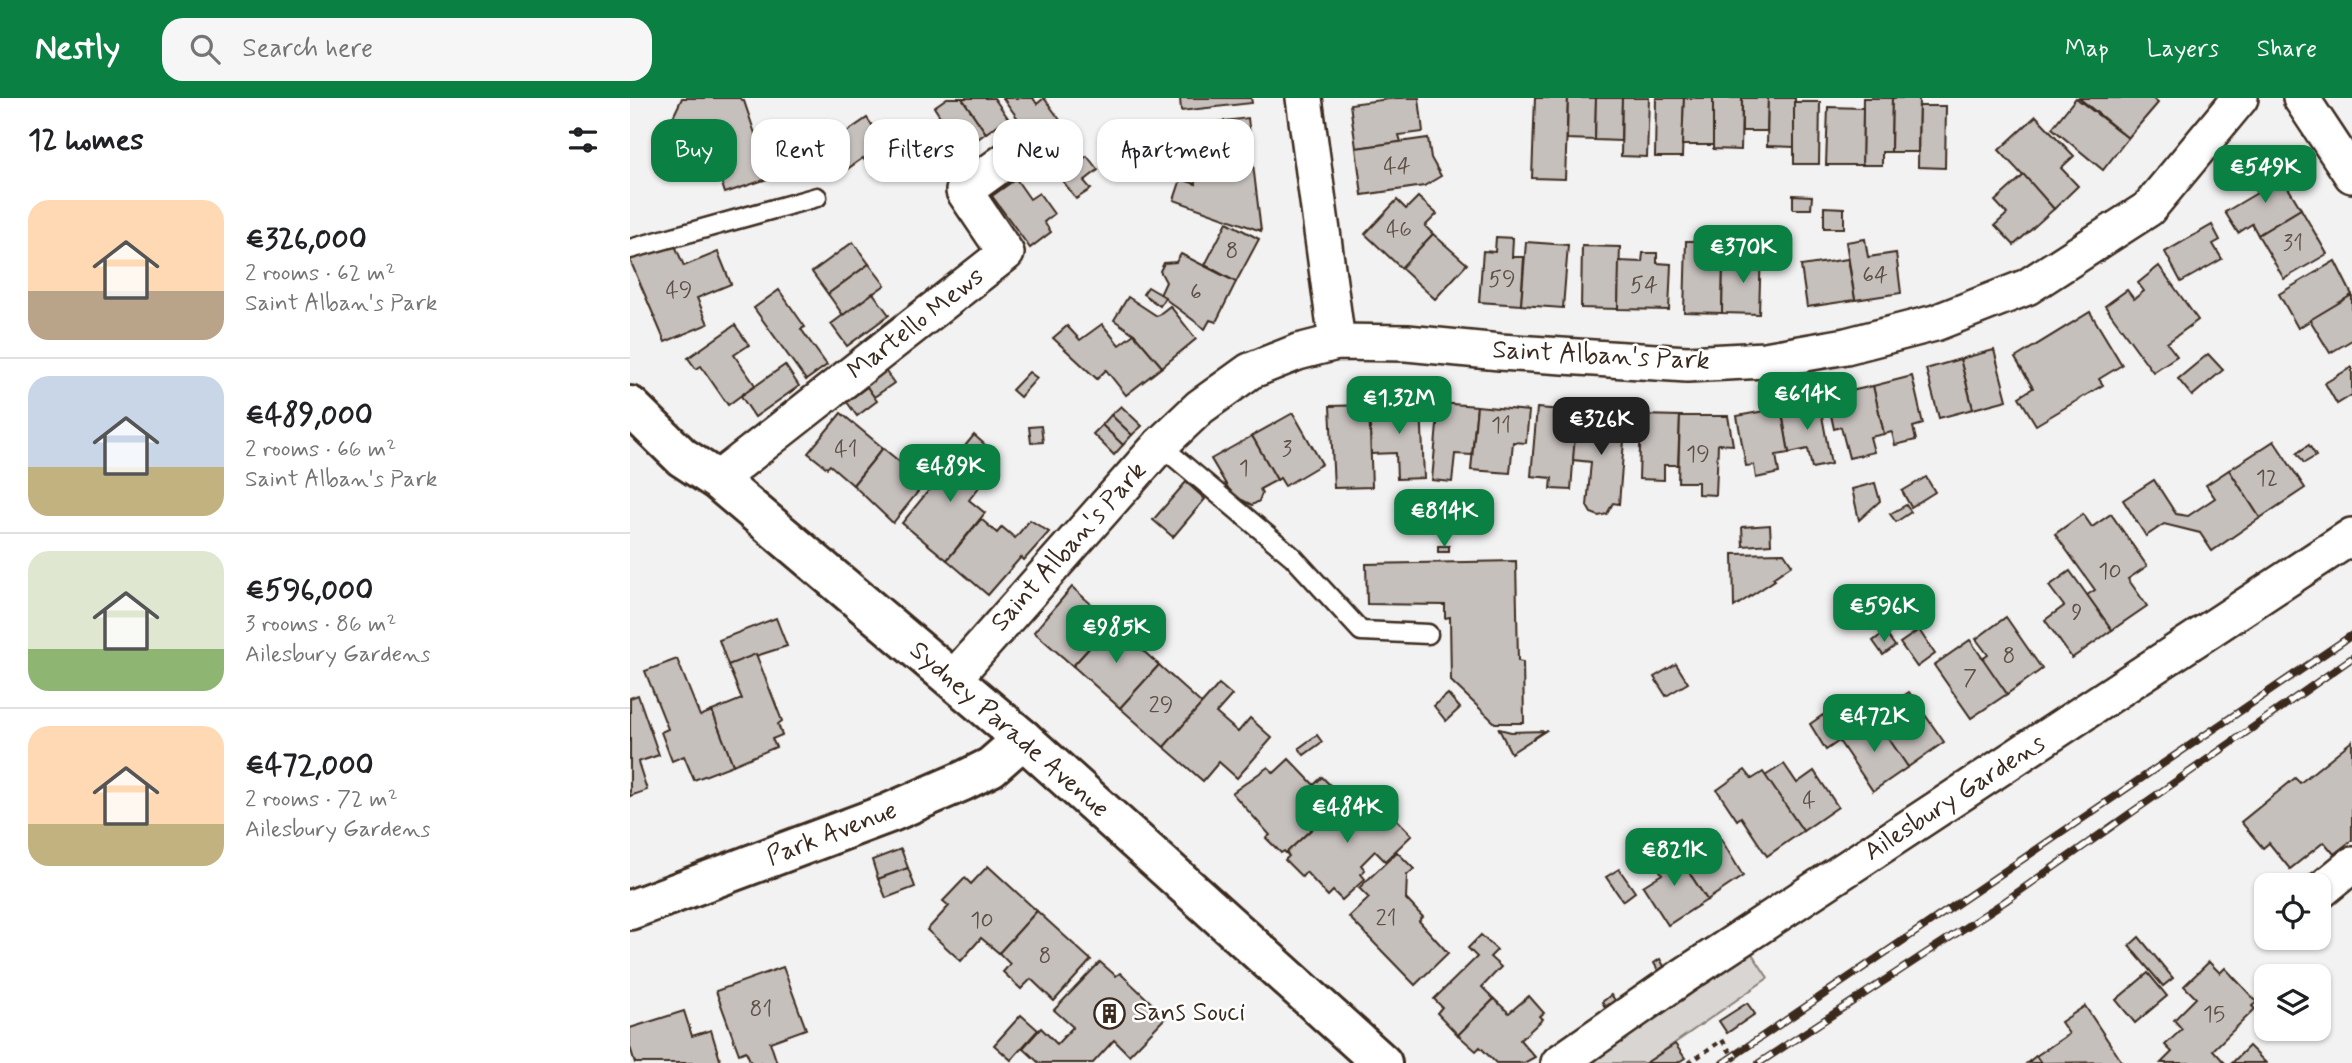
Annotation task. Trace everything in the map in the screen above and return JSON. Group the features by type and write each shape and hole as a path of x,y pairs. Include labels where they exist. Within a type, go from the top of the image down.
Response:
{"street":[{"path":"1304,98 1337,342"},
{"name":"Saint Alban's Park","path":"952,680 1160,445 1200,407 1250,371 1298,352 1337,342 1407,343 1687,364 1771,359 1846,346 1935,323 2027,287 2148,209 2240,98"},
{"path":"2301,98 2352,175"},
{"name":"Martello Mews","path":"717,480 1006,253 964,191 993,170"},
{"name":"Sydney Parade Avenue","path":"630,406 682,457 717,480 1023,738 1382,1063"},
{"name":"Ailesbury Gardens","path":"1559,1063 1664,989 2352,536"},
{"name":"Park Avenue","path":"630,910 877,817 963,781 991,768 1023,738"},
{"path":"2331,882 2352,865"}],"lane":[{"path":"630,249 817,197"},
{"path":"1160,445 1293,557 1361,631 1428,634"}],"path":[{"path":"1689,1063 1722,1040 1738,1063"}],"shaded area":[{"path":"1749,949 1768,978 1646,1063 1585,1063"}],"building":[{"path":"682,98 739,98 744,101 751,122 751,182 758,182 725,193 721,182 737,182 737,119 673,117"},
{"path":"947,98 962,98 976,119 942,119 934,107"},
{"path":"962,98 994,98 1008,118 993,119 993,128 986,133 979,119"},
{"path":"1003,98 1033,98 1037,104 1044,98 1059,119 1018,119"},
{"path":"1180,98 1251,98 1252,103 1181,111"},
{"path":"1419,98 1423,132 1399,135 1401,142 1356,148 1350,104"},
{"path":"1535,98 1568,98 1565,179 1532,178"},
{"path":"1568,98 1596,98 1595,140 1567,139"},
{"path":"1596,98 1622,98 1621,141 1595,140"},
{"path":"1622,98 1649,98 1647,157 1621,156"},
{"path":"1656,98 1684,98 1682,157 1655,157"},
{"path":"1684,98 1713,98 1713,145 1682,145"},
{"path":"1713,98 1742,98 1741,150 1713,149"},
{"path":"1742,98 1768,98 1767,131 1742,131"},
{"path":"1768,98 1795,98 1794,147 1767,146"},
{"path":"1863,98 1892,98 1891,152 1882,152 1882,165 1862,165"},
{"path":"1892,98 1919,98 1918,152 1891,152"},
{"path":"2076,98 2128,138 2103,170 2052,128"},
{"path":"2079,98 2152,98 2158,103 2128,138"},
{"path":"1794,102 1820,102 1819,164 1794,164"},
{"path":"1919,106 1946,106 1945,168 1918,167"},
{"path":"1828,107 1863,108 1862,165 1826,165"},
{"path":"2036,116 2074,156 2061,168 2078,186 2054,209 1999,150"},
{"path":"864,120 864,159 850,167 850,130"},
{"path":"979,123 986,133 979,138"},
{"path":"1428,138 1431,158 1441,176 1424,186 1362,195 1356,148"},
{"path":"1087,156 1097,171 1084,181 1091,189 1076,199 1064,182 1083,182 1083,159"},
{"path":"2276,168 2301,209 2258,235 2252,224 2238,233 2225,212 2257,193 2251,183"},
{"path":"1254,172 1261,231 1174,200 1180,182 1254,182"},
{"path":"2024,175 2054,209 2014,245 1995,225 2007,214 1995,201"},
{"path":"1012,182 1018,182 1030,199 1039,193 1054,214 1044,222 1051,232 1030,248 992,196"},
{"path":"1793,195 1812,196 1811,209 1793,209"},
{"path":"1418,197 1437,214 1425,226 1433,234 1401,268 1365,234 1397,200 1406,209"},
{"path":"1824,207 1844,208 1844,228 1824,228"},
{"path":"2301,209 2327,254 2284,279 2258,235"},
{"path":"1227,222 1259,239 1236,282 1205,265"},
{"path":"2212,225 2220,240 2213,244 2222,259 2181,282 2165,252"},
{"path":"1433,234 1467,264 1435,299 1401,268"},
{"path":"1496,237 1513,238 1512,257 1524,257 1521,305 1479,302 1483,251 1495,252"},
{"path":"1865,239 1868,257 1896,253 1901,293 1855,300 1846,242"},
{"path":"673,241 684,266 718,252 731,284 697,298 708,324 665,342 630,260"},
{"path":"1686,241 1705,241 1705,265 1723,265 1722,313 1684,312"},
{"path":"853,242 869,264 828,294 812,272"},
{"path":"1526,242 1568,245 1563,308 1521,305"},
{"path":"1582,246 1620,247 1618,309 1581,308"},
{"path":"1745,248 1761,249 1759,314 1722,313 1723,265 1745,265"},
{"path":"1643,253 1657,253 1657,263 1671,264 1669,310 1618,309 1619,261 1642,262"},
{"path":"1181,254 1236,282 1216,322 1210,320 1205,329 1160,295 1166,282 1160,271 1164,263 1176,262"},
{"path":"1848,259 1855,300 1807,307 1801,266"},
{"path":"2335,261 2352,295 2298,328 2279,294"},
{"path":"869,264 885,285 843,315 828,294"},
{"path":"2159,266 2198,320 2167,343 2177,356 2153,372 2105,306 2127,290 2134,299 2144,291 2138,283"},
{"path":"1148,287 1165,297 1160,306 1143,294"},
{"path":"779,290 805,327 801,329 827,365 806,380 754,308"},
{"path":"873,293 889,315 847,346 831,324"},
{"path":"2352,295 2352,340 2330,353 2310,320"},
{"path":"1128,297 1157,316 1170,306 1196,339 1162,367 1134,334 1114,320"},
{"path":"2090,312 2122,365 2099,379 2103,385 2036,425 2019,397 2033,388 2015,358"},
{"path":"1102,324 1119,345 1134,334 1162,367 1126,395 1106,370 1097,379 1053,338 1067,326 1080,340"},
{"path":"735,325 749,345 734,355 755,385 728,405 701,366 696,369 688,358"},
{"path":"1994,350 2007,400 1973,409 1960,359"},
{"path":"2208,354 2223,370 2192,396 2178,379"},
{"path":"1960,359 1973,409 1939,418 1926,369"},
{"path":"785,365 799,386 755,417 741,396"},
{"path":"2352,367 2352,395 2337,404 2325,383"},
{"path":"884,369 894,383 874,397 865,384"},
{"path":"1029,372 1037,378 1020,397 1012,390"},
{"path":"1912,376 1923,424 1913,427 1916,440 1895,445 1892,432 1884,434 1873,386"},
{"path":"1873,386 1884,434 1870,437 1874,452 1849,458 1841,427 1834,429 1828,401 1835,399 1833,395"},
{"path":"867,387 877,401 857,416 847,402"},
{"path":"1819,400 1831,464 1812,468 1808,449 1789,453 1781,408"},
{"path":"1421,403 1424,478 1397,479 1396,453 1371,454 1369,405"},
{"path":"1439,403 1477,406 1472,455 1455,454 1452,482 1432,480"},
{"path":"1369,405 1372,487 1334,488 1330,406"},
{"path":"1121,406 1142,426 1132,435 1111,415"},
{"path":"1477,406 1529,411 1526,443 1513,442 1510,473 1471,470"},
{"path":"1537,408 1577,411 1571,490 1551,489 1552,478 1531,476"},
{"path":"1781,408 1789,453 1776,455 1779,473 1756,478 1754,465 1746,466 1737,416"},
{"path":"1577,411 1626,415 1619,504 1613,503 1607,514 1599,516 1591,513 1587,506 1591,462 1573,460"},
{"path":"841,413 883,448 853,485 830,465 827,468 808,453"},
{"path":"1293,413 1322,464 1285,486 1280,478 1277,480 1252,436"},
{"path":"1111,415 1132,435 1123,445 1102,425"},
{"path":"1641,415 1680,416 1678,465 1664,465 1664,480 1639,479"},
{"path":"1680,416 1728,416 1733,445 1718,444 1716,495 1698,494 1698,482 1678,482"},
{"path":"1102,425 1123,445 1114,455 1093,434"},
{"path":"1041,426 1043,442 1031,443 1029,427"},
{"path":"974,435 990,449 968,476 980,486 969,500 985,513 947,560 902,523"},
{"path":"1252,436 1277,480 1260,489 1262,493 1259,501 1252,505 1242,500 1237,503 1211,459"},
{"path":"2274,441 2305,488 2260,518 2229,470"},
{"path":"2309,445 2316,456 2304,463 2297,453"},
{"path":"883,448 925,483 893,523 853,485"},
{"path":"2229,470 2260,518 2212,551 2200,533 2164,524 2146,536 2123,500 2154,480 2176,514 2188,516 2215,498 2206,485"},
{"path":"1926,477 1935,492 1911,507 1902,491"},
{"path":"1186,482 1205,499 1173,537 1153,520"},
{"path":"1875,483 1880,501 1859,520 1852,489"},
{"path":"1906,505 1911,512 1896,522 1890,514"},
{"path":"2083,514 2092,527 2111,514 2147,566 2128,579 2147,606 2112,630 2087,595 2095,590 2055,534"},
{"path":"981,519 997,533 1002,527 1015,538 1030,520 1049,532 1024,560 1021,557 988,595 947,560"},
{"path":"1770,525 1771,544 1743,546 1742,527"},
{"path":"1438,546 1449,546 1449,552 1438,552"},
{"path":"1784,553 1792,565 1773,578 1775,580 1734,607 1733,554"},
{"path":"1516,561 1518,661 1523,662 1524,723 1495,723 1451,681 1450,617 1445,618 1445,605 1367,604 1366,564"},
{"path":"2070,571 2112,630 2072,658 2045,620 2064,606 2049,586"},
{"path":"1072,587 1112,623 1073,666 1034,632"},
{"path":"2006,617 2042,669 2007,694 1982,659 1988,655 1976,639"},
{"path":"776,618 787,646 728,665 719,640"},
{"path":"1112,623 1159,665 1120,708 1073,666"},
{"path":"1919,630 1935,654 1917,667 1900,643"},
{"path":"1885,632 1895,646 1883,655 1873,641"},
{"path":"1970,640 2007,694 1971,718 1934,665"},
{"path":"756,654 782,721 778,724 782,735 772,739 776,747 733,765 712,711 742,699 728,665"},
{"path":"677,659 700,716 712,711 733,765 694,780 684,756 672,761 661,732 668,729 645,671"},
{"path":"1676,664 1688,683 1666,696 1654,677"},
{"path":"1159,665 1202,704 1164,747 1120,708"},
{"path":"1219,684 1232,695 1216,713 1238,732 1250,718 1272,738 1237,778 1219,762 1203,781 1164,747"},
{"path":"1909,692 1944,742 1908,767 1884,732 1895,723 1885,708"},
{"path":"1448,694 1460,708 1446,721 1434,706"},
{"path":"638,695 659,755 638,762 647,790 630,796 630,698"},
{"path":"1823,715 1839,741 1826,750 1810,724"},
{"path":"1874,717 1908,767 1873,791 1839,741"},
{"path":"1499,729 1511,732 1545,731 1511,753"},
{"path":"1317,735 1322,742 1304,755 1299,748"},
{"path":"2352,741 2352,840 2334,854 2324,842 2290,869 2269,843 2263,848 2241,822 2295,778 2300,783"},
{"path":"1289,759 1314,785 1322,777 1344,799 1286,853 1281,853 1266,838 1270,835 1232,793 1268,767 1274,773"},
{"path":"1784,764 1797,783 1814,771 1838,807 1803,831 1765,776"},
{"path":"1745,770 1752,779 1763,772 1803,831 1767,856 1741,817 1737,820 1717,790"},
{"path":"1366,788 1412,835 1385,861 1375,851 1361,865 1365,870 1361,874 1365,879 1342,900 1333,891 1328,896 1306,872 1302,877 1285,860 1289,856 1286,853 1325,817 1327,821"},
{"path":"1693,835 1702,850 1721,839 1743,876 1707,900 1673,848"},
{"path":"1673,848 1707,900 1668,925 1643,886 1662,874 1653,860"},
{"path":"901,849 908,868 878,879 872,860"},
{"path":"1397,852 1414,869 1407,875 1406,899 1423,917 1419,921 1448,953 1415,985 1349,917 1369,898 1359,888"},
{"path":"988,866 1037,911 999,953 981,938 961,961 927,930 949,906 943,901 965,878 971,884"},
{"path":"908,868 915,887 886,898 878,879"},
{"path":"1619,869 1635,892 1623,901 1606,877"},
{"path":"1037,911 1091,960 1054,1001 1031,979 1021,989 1003,972 1010,964 999,953"},
{"path":"1481,935 1497,950 1490,957 1501,967 1482,987 1494,999 1458,1035 1437,1013 1442,1007 1434,999 1477,957 1468,948"},
{"path":"2139,937 2173,978 2163,986 2129,946"},
{"path":"1660,959 1665,968 1659,972 1654,963"},
{"name":"Sans Souci","path":"1100,962 1116,976 1120,973 1166,1017 1129,1055 1114,1040 1093,1063 1039,1063 1023,1048 1041,1028 1057,1044 1073,1027 1054,1010"},
{"path":"2209,962 2220,973 2225,968 2254,999 2254,1010 2213,1050 2225,1063 2161,1063 2172,1052 2165,1045 2182,1029 2174,1020 2196,998 2184,986"},
{"path":"783,967 806,1029 770,1042 777,1063 751,1063 746,1051 739,1054 716,991"},
{"path":"2148,973 2167,996 2135,1023 2116,1000"},
{"path":"1611,995 1615,1000 1605,1007 1602,1002"},
{"path":"1529,996 1544,1013 1540,1016 1543,1019 1520,1040 1535,1057 1524,1063 1496,1063 1480,1047 1476,1051 1458,1035 1494,999 1509,1013"},
{"path":"1747,1003 1755,1014 1727,1033 1719,1021"},
{"path":"2085,1006 2122,1062 2041,1063 2036,1056 2069,1034 2061,1022"},
{"path":"684,1011 692,1036 711,1030 721,1063 635,1063 630,1047 630,1028"},
{"path":"1021,1015 1038,1030 1011,1060 994,1045"},
{"path":"1675,1044 1685,1058 1677,1063 1646,1063"},
{"path":"2249,1046 2266,1063 2232,1063"},
{"path":"2036,1056 2041,1063 2027,1063"}],"railway":[{"path":"1723,1063 2352,635"},
{"path":"1759,1063 2004,902 2352,658"}],"place":[{"name":"Sans Souci","path":"1110,1013"}]}
